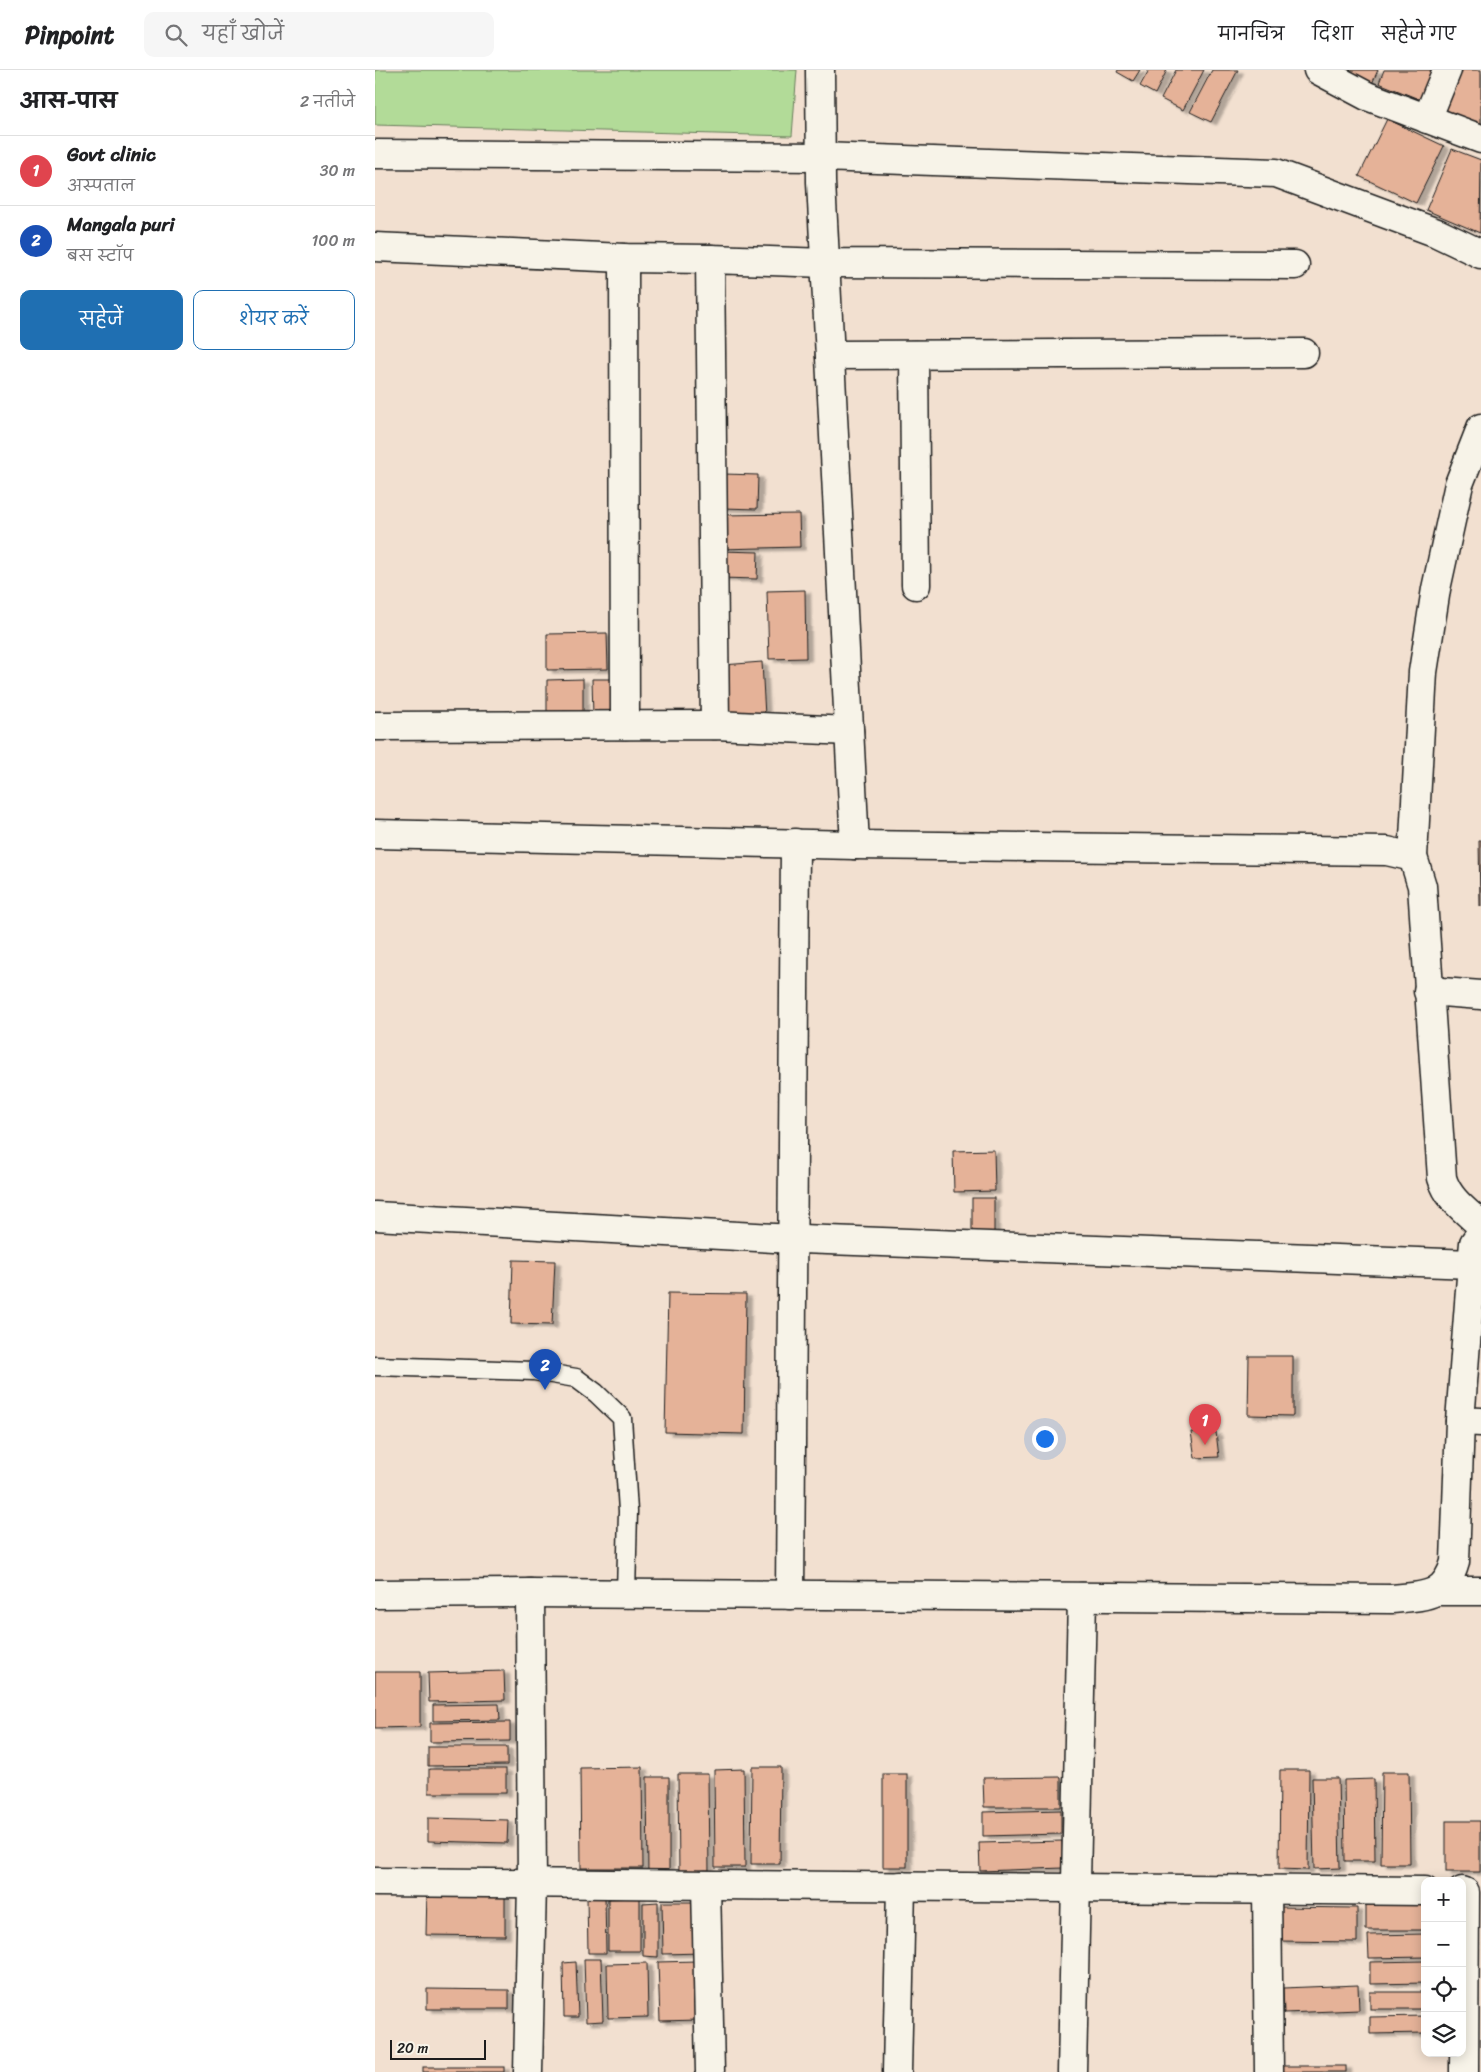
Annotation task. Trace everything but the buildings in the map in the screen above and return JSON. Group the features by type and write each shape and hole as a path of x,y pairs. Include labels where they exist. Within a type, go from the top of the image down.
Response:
{"street":[{"path":"820,70 825,263 855,845"},
{"path":"1318,70 1367,96 1481,139"},
{"path":"1427,119 1447,70"},
{"path":"375,154 821,158 1276,173 1437,233 1481,254"},
{"path":"375,247 624,258 825,263 1295,264"},
{"path":"624,258 625,726"},
{"path":"710,259 715,726"},
{"path":"830,355 1304,353"},
{"path":"914,355 916,585"},
{"path":"1481,428 1459,484 1436,589 1424,662 1413,857 1422,886 1442,1178 1445,1188 1454,1200 1481,1225"},
{"path":"375,726 715,726 849,731"},
{"path":"375,834 855,845 1387,851 1413,857"},
{"path":"790,1596 795,843"},
{"path":"1428,991 1481,995"},
{"path":"375,1216 792,1238 1472,1264"},
{"path":"1440,1590 1447,1582 1455,1562 1470,1422 1472,1264 1474,1243 1481,1233"},
{"path":"375,1594 530,1593 1391,1599 1428,1595 1440,1590 1481,1591"},
{"path":"529,2072 532,1883 530,1593"},
{"path":"1073,2072 1082,1597"},
{"path":"375,1882 1421,1891"},
{"path":"706,1884 710,2072"},
{"path":"897,2072 901,1886"},
{"path":"1267,1890 1269,2072"},
{"path":"1464,2072 1473,2038 1466,1910"}],"lane":[{"path":"375,1366 534,1371 576,1378 596,1393 622,1418 628,1511 627,1594"}],"green space":[{"path":"375,70 797,70 792,136 375,125"}],"place":[{"name":"Mangala puri","path":"545,1390"},
{"name":"Govt clinic","path":"1205,1445"}]}
